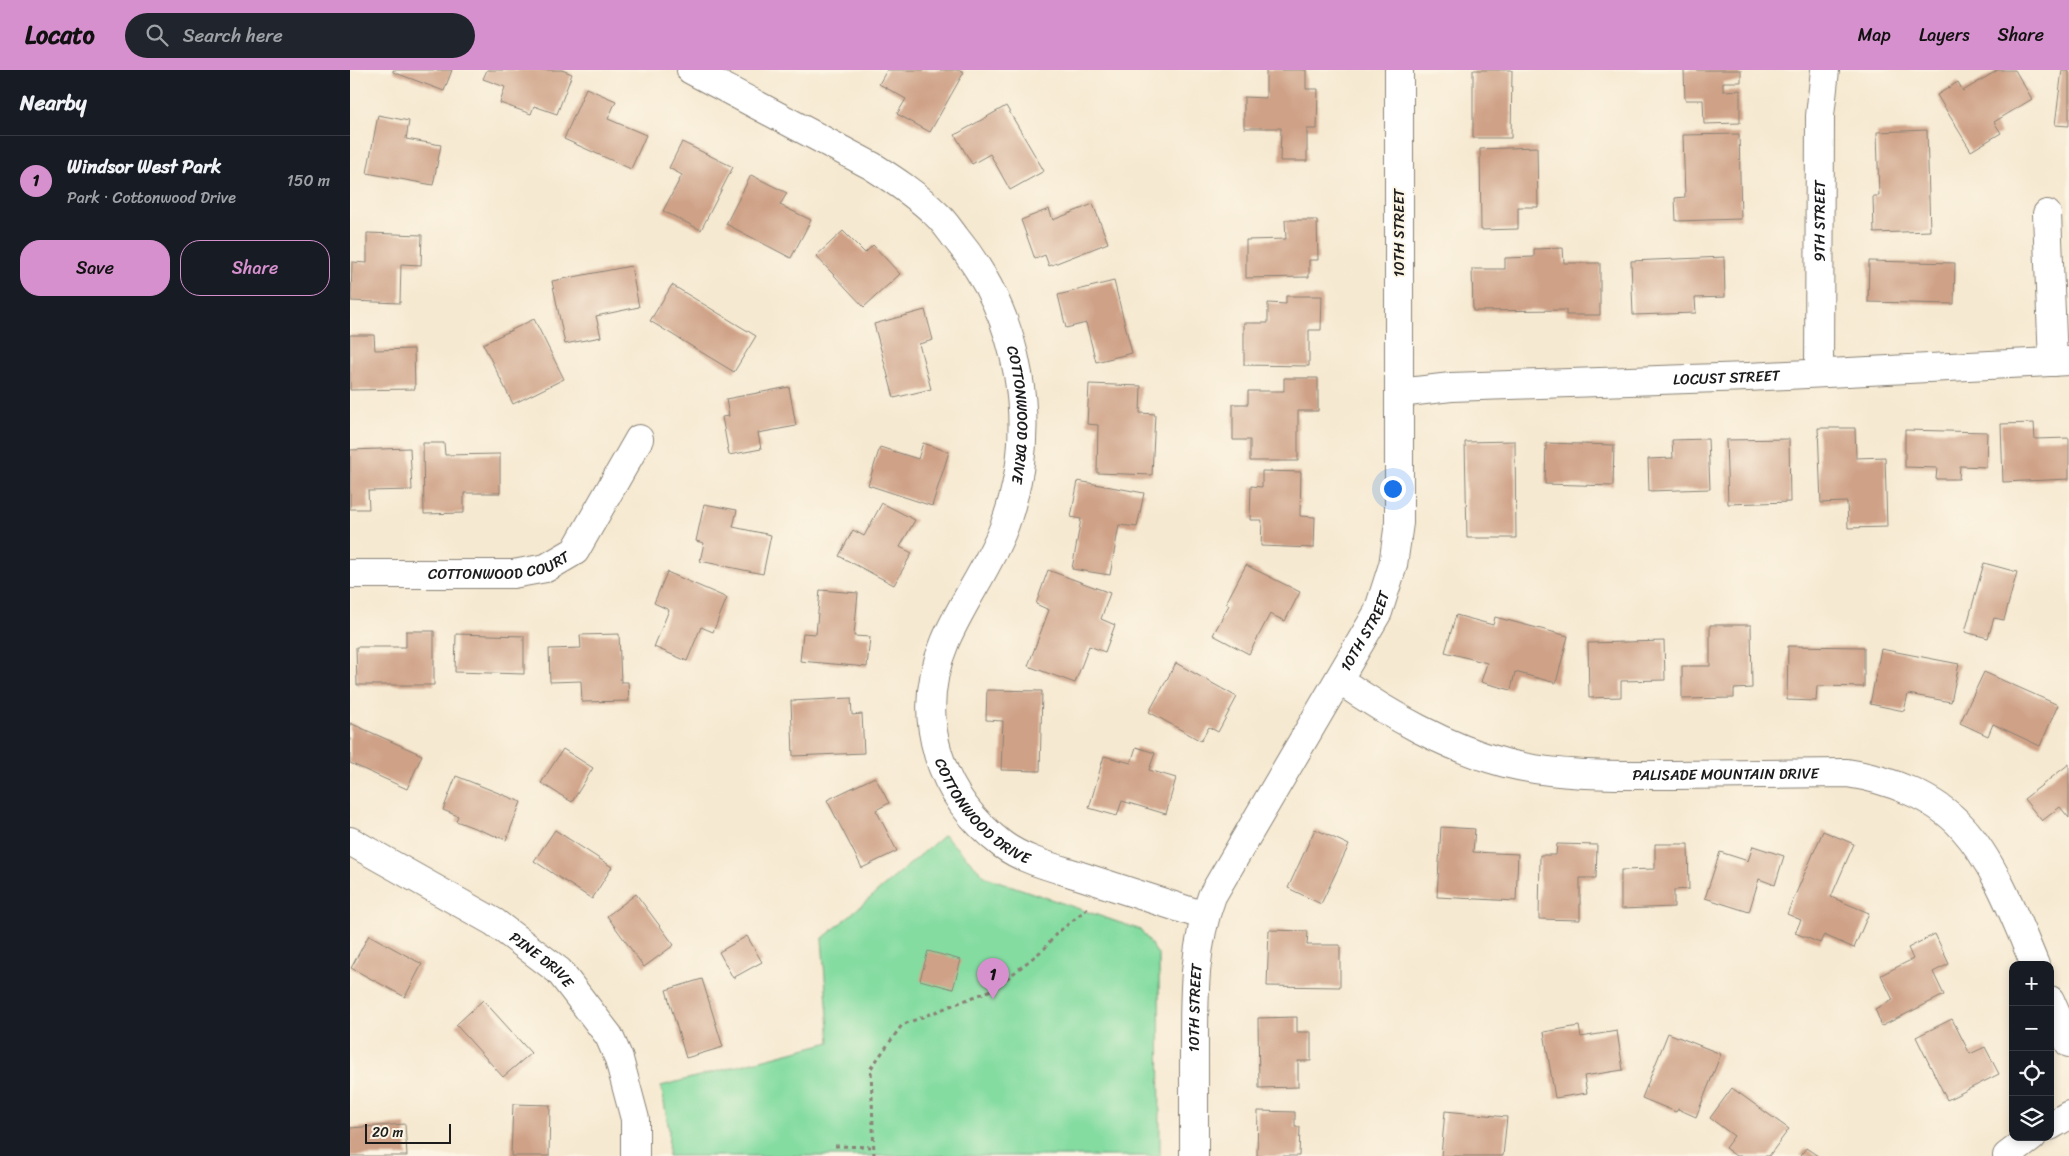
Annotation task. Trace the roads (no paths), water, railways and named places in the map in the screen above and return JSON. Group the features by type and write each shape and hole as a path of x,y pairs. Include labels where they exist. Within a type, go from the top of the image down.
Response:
{"street":[{"name":"COTTONWOOD DRIVE","path":"691,70 872,166 896,182 936,214 968,252 996,299 1012,342 1021,387 1023,418 1022,448 1012,499 1004,527 989,560 946,640 940,655 933,686 931,716 934,743 944,772 957,797 976,821 1000,842 1036,862 1205,916"},
{"name":"10TH STREET","path":"1194,1156 1194,999 1196,959 1205,916 1212,896 1378,612 1393,565 1398,523 1399,70"},
{"name":"9TH STREET","path":"1819,372 1820,116 1824,70"},
{"name":"LOCUST STREET","path":"1399,393 1451,387 1748,377 1819,372 2061,362 2047,214"},
{"name":"COTTONWOOD COURT","path":"350,574 513,574 546,568 576,551 639,439"},
{"name":"PALISADE MOUNTAIN DRIVE","path":"1339,680 1382,710 1425,732 1504,763 1541,771 1595,776 1847,773 1874,778 1899,786 1933,804 1962,827 1979,849 2006,898 2033,961"},
{"name":"PINE DRIVE","path":"350,841 494,922 559,971 609,1036 612,1043 635,1119 635,1156"},
{"path":"2053,1006 2069,1043"},
{"path":"2054,1124 2069,1115"},
{"path":"2007,1156 2027,1141"}],"place":[{"name":"Windsor West Park","path":"993,999"}]}
